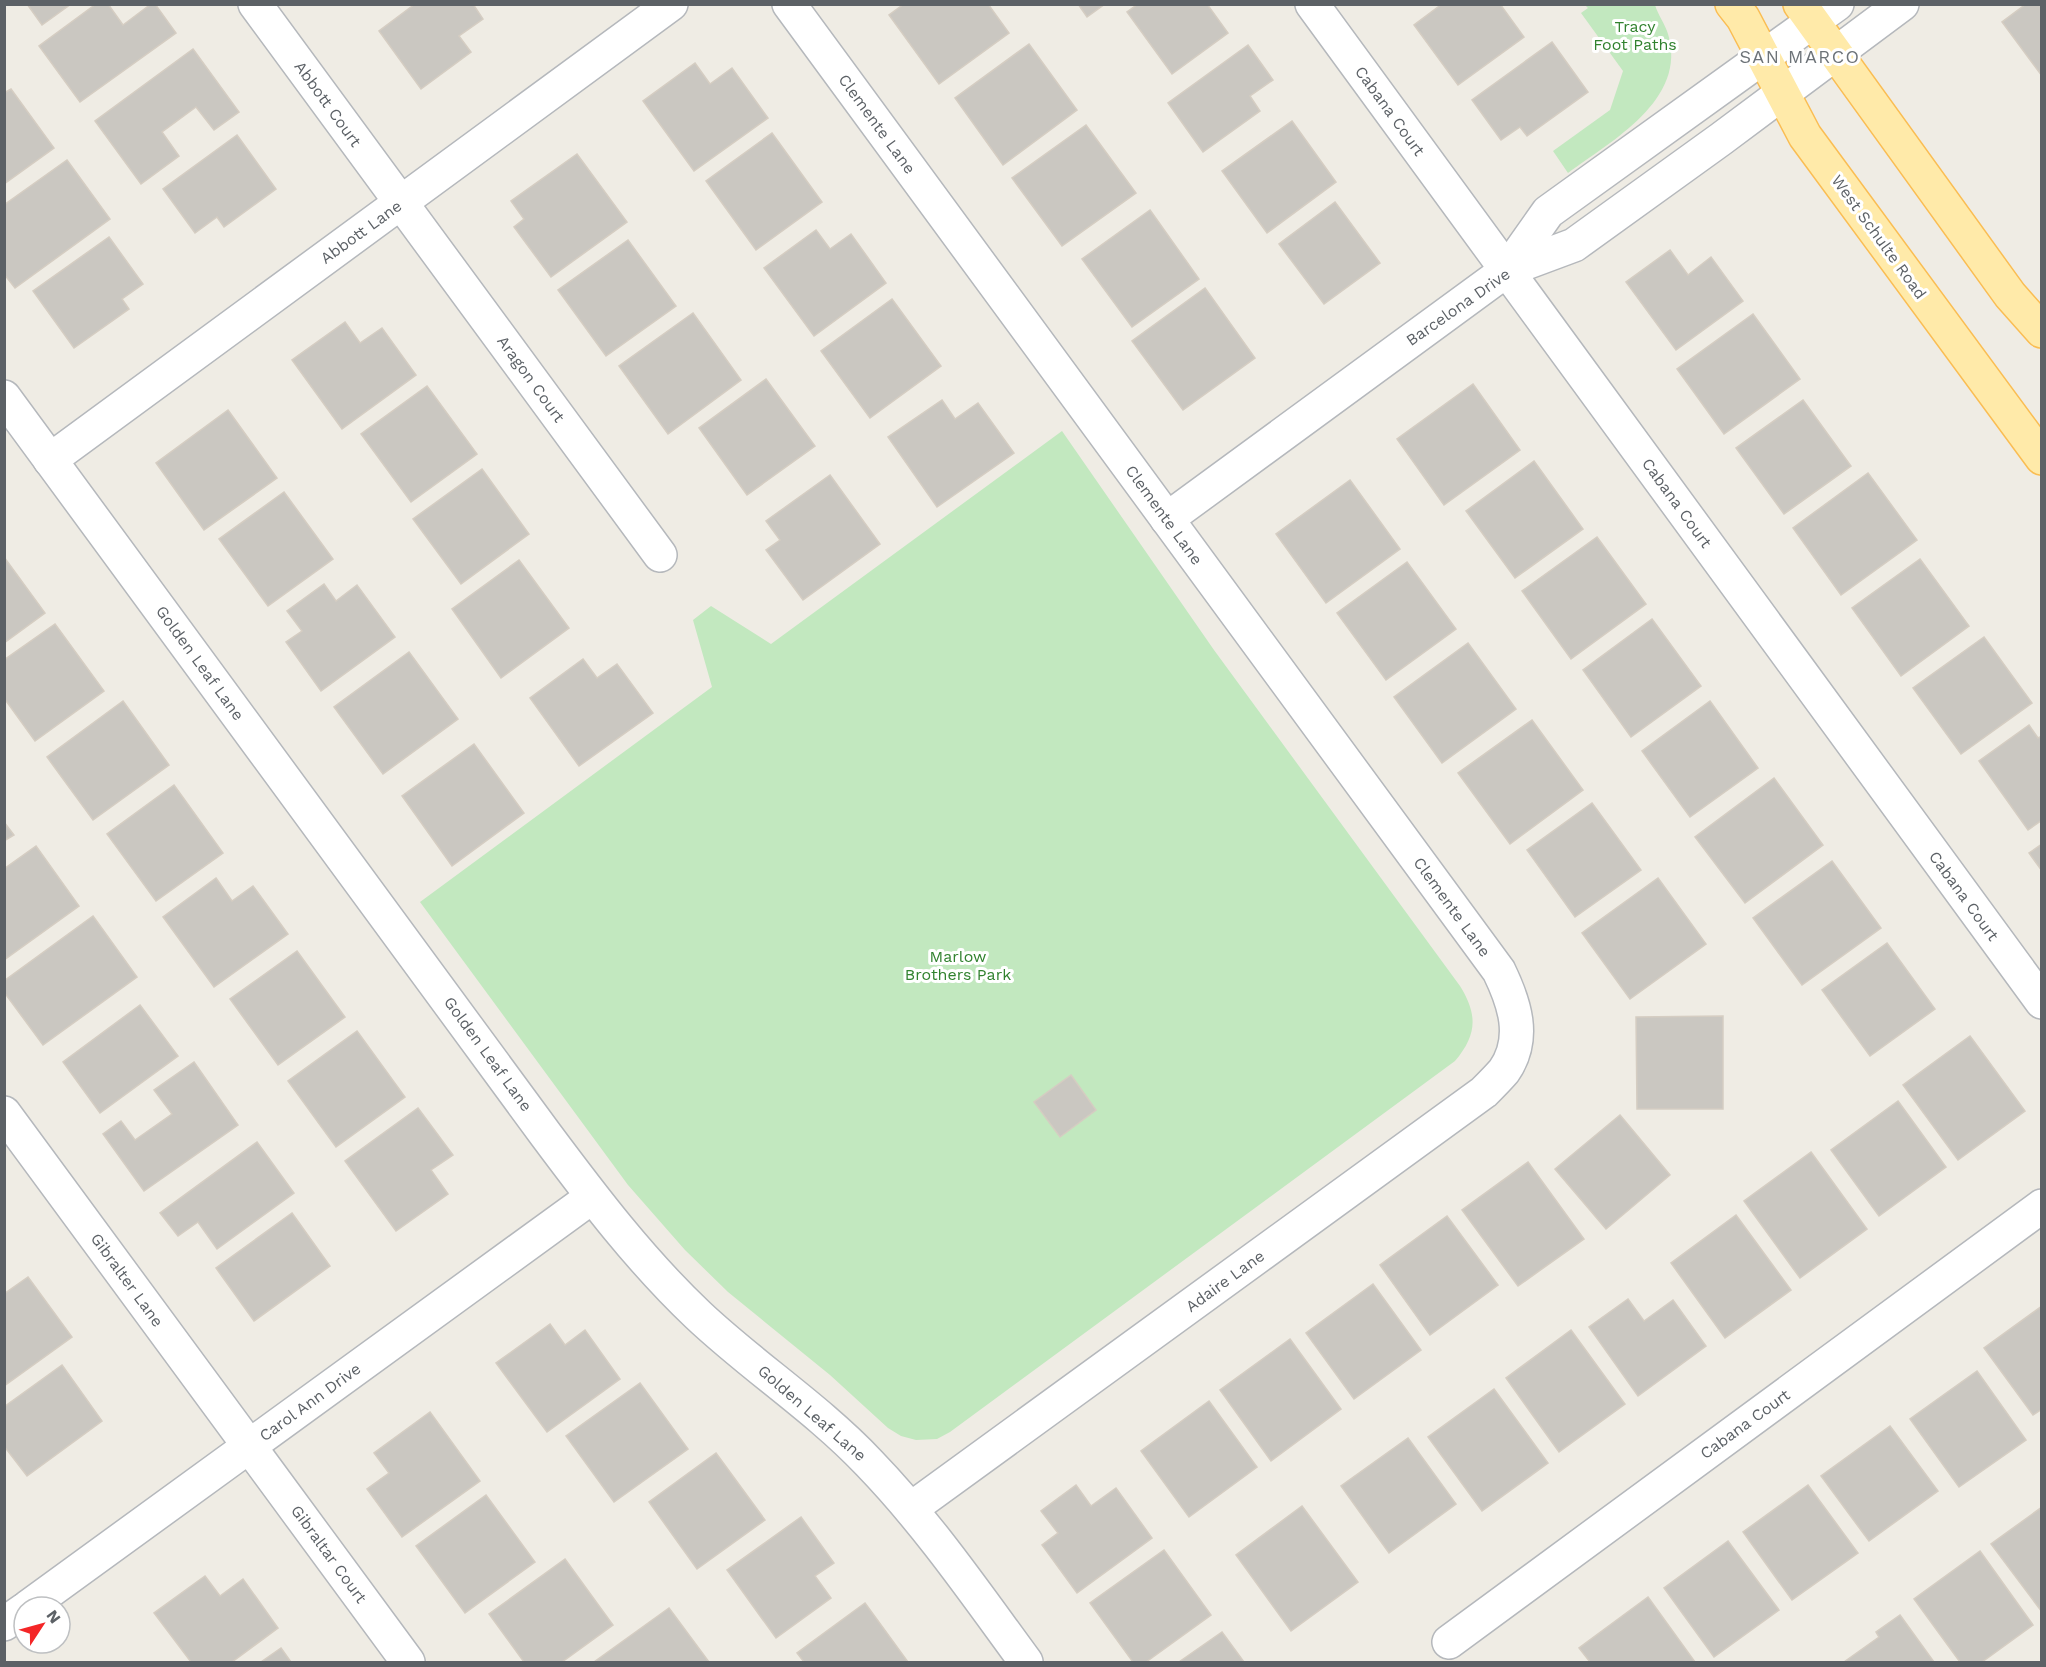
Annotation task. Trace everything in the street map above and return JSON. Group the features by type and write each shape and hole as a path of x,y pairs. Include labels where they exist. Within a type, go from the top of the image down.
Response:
{"main road":[{"name":"West Schulte Road","path":"1732,4 1743,18 1805,136 2042,458"},
{"path":"1817,10 1835,54 2010,295 2042,331"}],"street":[{"name":"Abbott Court","path":"255,4 402,202"},
{"name":"Abbott Lane","path":"50,460 671,4"},
{"name":"Clemente Lane","path":"789,4 1499,971 1512,997 1517,1017 1516,1036"},
{"name":"Cabana Court","path":"1312,4 2042,1002"},
{"name":"Barcelona Drive","path":"1167,519 1507,270 1574,245 1902,4"},
{"path":"1507,270 1548,212 1763,57 1817,10"},
{"name":"Aragon Court","path":"402,202 660,555"},
{"name":"Golden Leaf Lane","path":"4,397 592,1197 636,1251 699,1316 837,1432 912,1508 1026,1662"},
{"name":"Adaire Lane","path":"912,1508 1484,1092 1505,1069 1516,1036"},
{"name":"Gibralter Lane","path":"4,1113 249,1446"},
{"name":"Carol Ann Drive","path":"44,1595 592,1197"},
{"name":"Cabana Court","path":"1449,1642 2042,1206"},
{"name":"Gibraltar Court","path":"249,1446 408,1662"}],"green space":[{"name":"Tracy Foot Paths","path":"1585,5 1655,5 1668,34 1671,58 1667,79 1656,99 1642,116 1605,147 1568,173 1553,151 1610,110 1623,71 1581,13 1588,8"},
{"name":"Marlow Brothers Park","path":"1062,431 1214,650 1460,986 1470,1006 1471,1033 1468,1042 1455,1061 950,1432 937,1439 916,1440 901,1436 888,1428 830,1375 728,1292 685,1250 628,1185 420,902 712,687 693,620 711,606 771,644"}],"building":[{"path":"27,4 71,4 42,25"},
{"path":"96,4 108,4 123,25 151,4 155,4 176,33 80,102 39,46"},
{"path":"415,4 473,4 483,19 459,36 471,52 421,89 379,31"},
{"path":"904,4 988,4 1009,33 939,84 889,15"},
{"path":"1078,4 1105,4 1087,17"},
{"path":"1138,4 1207,4 1228,33 1172,74 1127,12"},
{"path":"1442,4 1500,4 1524,37 1458,85 1414,25"},
{"path":"2026,4 2042,4 2042,76 2002,22"},
{"path":"1552,42 1588,92 1527,136 1520,127 1501,140 1472,100"},
{"path":"1029,44 1077,110 1003,165 955,98"},
{"path":"1248,45 1273,80 1250,96 1260,111 1203,152 1168,103"},
{"path":"193,49 239,112 214,130 196,107 162,132 179,156 141,184 95,121"},
{"path":"695,63 710,84 732,68 768,118 694,171 643,101"},
{"path":"11,89 54,148 4,184 4,93"},
{"path":"1292,121 1336,182 1267,233 1222,171"},
{"path":"1086,125 1136,193 1062,246 1012,178"},
{"path":"772,133 822,202 756,250 706,181"},
{"path":"237,135 276,189 224,227 217,217 195,233 163,189"},
{"path":"577,154 627,222 551,277 514,227 524,219 511,201"},
{"path":"67,160 110,219 15,288 4,274 4,205"},
{"path":"1335,202 1380,263 1324,304 1279,244"},
{"path":"1150,210 1199,279 1132,327 1082,259"},
{"path":"816,230 830,249 851,234 886,283 814,336 764,268"},
{"path":"109,237 143,284 122,299 129,309 74,348 33,291"},
{"path":"628,240 676,306 606,356 558,290"},
{"path":"1670,250 1688,275 1711,257 1743,301 1676,350 1626,282"},
{"path":"1205,288 1255,358 1183,410 1132,341"},
{"path":"892,299 941,366 870,418 821,351"},
{"path":"693,313 741,380 668,434 619,366"},
{"path":"1753,314 1800,379 1724,434 1677,369"},
{"path":"345,322 360,343 382,328 416,375 342,429 292,360"},
{"path":"766,379 815,446 747,495 699,428"},
{"path":"1473,384 1520,450 1444,505 1397,439"},
{"path":"427,386 477,454 411,502 361,434"},
{"path":"942,400 955,419 978,403 1014,453 937,507 888,437"},
{"path":"1803,400 1851,466 1784,514 1736,448"},
{"path":"228,410 277,478 204,530 156,463"},
{"path":"1534,461 1583,529 1515,578 1466,511"},
{"path":"482,469 529,534 461,584 413,519"},
{"path":"1868,473 1917,540 1841,595 1793,528"},
{"path":"830,475 880,544 803,600 766,550 780,540 766,521"},
{"path":"1350,480 1400,549 1326,603 1276,534"},
{"path":"284,492 333,559 268,606 219,539"},
{"path":"1597,537 1646,604 1571,659 1522,591"},
{"path":"4,557 45,613 4,643"},
{"path":"1920,559 1969,626 1901,676 1852,608"},
{"path":"519,560 569,628 501,678 452,609"},
{"path":"1407,562 1456,629 1386,680 1337,613"},
{"path":"324,584 336,601 357,585 395,637 321,691 286,642 302,631 287,611"},
{"path":"1652,619 1701,686 1631,737 1583,670"},
{"path":"55,624 104,691 35,741 4,698 4,660"},
{"path":"1984,637 2032,703 1961,754 1913,688"},
{"path":"1468,643 1516,709 1442,763 1394,697"},
{"path":"409,652 458,719 383,774 334,707"},
{"path":"583,659 597,678 617,664 653,713 579,766 530,698"},
{"path":"123,701 169,765 93,820 47,757"},
{"path":"1710,701 1758,768 1690,817 1642,751"},
{"path":"1532,720 1583,790 1510,844 1458,773"},
{"path":"2029,725 2038,738 2042,736 2042,820 2028,830 1979,761"},
{"path":"474,744 524,813 452,866 402,796"},
{"path":"1774,778 1823,845 1745,903 1695,837"},
{"path":"174,785 223,853 156,901 107,834"},
{"path":"1592,803 1641,870 1575,917 1527,850"},
{"path":"4,822 14,835 4,841"},
{"path":"2042,844 2042,871 2029,853"},
{"path":"36,846 79,906 4,960 4,869"},
{"path":"1832,861 1881,928 1802,985 1753,918"},
{"path":"216,878 232,901 253,886 288,934 214,987 163,917"},
{"path":"1658,878 1706,944 1630,999 1582,933"},
{"path":"93,916 137,977 43,1045 4,992 4,981"},
{"path":"1887,943 1935,1009 1870,1056 1822,990"},
{"path":"297,951 345,1017 278,1065 230,999"},
{"path":"140,1005 178,1056 100,1113 63,1062"},
{"path":"1723,1016 1723,1109 1637,1109 1636,1017"},
{"path":"357,1031 405,1097 336,1147 288,1081"},
{"path":"1970,1036 2025,1111 1958,1160 1903,1085"},
{"path":"194,1062 238,1125 144,1191 103,1134 121,1121 135,1140 172,1114 154,1090"},
{"path":"1071,1075 1096,1110 1060,1137 1034,1102"},
{"path":"1898,1101 1946,1167 1879,1216 1831,1150"},
{"path":"418,1108 453,1155 431,1170 448,1194 396,1231 345,1161"},
{"path":"1620,1115 1670,1175 1606,1229 1555,1169"},
{"path":"257,1142 294,1193 217,1249 198,1222 178,1236 160,1213"},
{"path":"1811,1152 1867,1229 1800,1278 1744,1201"},
{"path":"1528,1162 1584,1239 1518,1286 1462,1210"},
{"path":"292,1213 330,1266 254,1321 216,1268"},
{"path":"1736,1215 1791,1290 1725,1338 1671,1263"},
{"path":"1447,1216 1498,1285 1430,1335 1380,1265"},
{"path":"28,1277 72,1337 4,1386 4,1294"},
{"path":"1373,1284 1421,1350 1354,1399 1306,1333"},
{"path":"1628,1299 1644,1321 1673,1300 1706,1346 1638,1396 1589,1327"},
{"path":"2042,1306 2042,1409 2033,1415 1984,1348"},
{"path":"550,1324 565,1345 585,1330 620,1379 547,1432 496,1363"},
{"path":"1571,1330 1625,1404 1559,1452 1506,1378"},
{"path":"1290,1339 1341,1409 1271,1461 1220,1390"},
{"path":"62,1365 102,1421 27,1476 4,1446 4,1407"},
{"path":"1977,1371 2026,1440 1959,1487 1910,1419"},
{"path":"640,1383 688,1449 614,1502 566,1436"},
{"path":"1494,1389 1548,1463 1482,1511 1428,1437"},
{"path":"1209,1401 1257,1467 1189,1517 1141,1451"},
{"path":"430,1412 480,1481 402,1537 367,1489 389,1473 374,1453"},
{"path":"1890,1426 1938,1491 1869,1541 1821,1476"},
{"path":"1408,1438 1456,1504 1389,1553 1341,1486"},
{"path":"716,1453 765,1520 697,1569 649,1502"},
{"path":"1076,1485 1091,1506 1116,1488 1152,1538 1077,1593 1042,1545 1058,1533 1041,1511"},
{"path":"1808,1485 1858,1553 1792,1600 1743,1532"},
{"path":"486,1495 535,1562 465,1613 416,1546"},
{"path":"1302,1506 1358,1582 1291,1631 1236,1555"},
{"path":"2042,1507 2042,1612 1991,1544"},
{"path":"801,1517 834,1563 815,1576 831,1598 776,1638 727,1570"},
{"path":"1728,1541 1779,1610 1714,1657 1664,1588"},
{"path":"1164,1550 1211,1615 1146,1662 1133,1662 1090,1603"},
{"path":"1980,1551 2033,1625 1982,1662 1960,1662 1914,1599"},
{"path":"565,1559 613,1625 562,1662 524,1662 489,1614"},
{"path":"205,1576 220,1596 243,1579 278,1628 232,1662 191,1662 154,1613"},
{"path":"1648,1597 1695,1662 1590,1662 1579,1648"},
{"path":"865,1603 908,1662 804,1662 797,1653"},
{"path":"669,1608 709,1662 594,1662"},
{"path":"1900,1615 1934,1662 1844,1662 1879,1637 1876,1632"},
{"path":"1222,1632 1244,1662 1179,1662"},
{"path":"281,1648 291,1662 261,1662"}],"district":[{"name":"SAN MARCO","path":"1800,56"}]}
